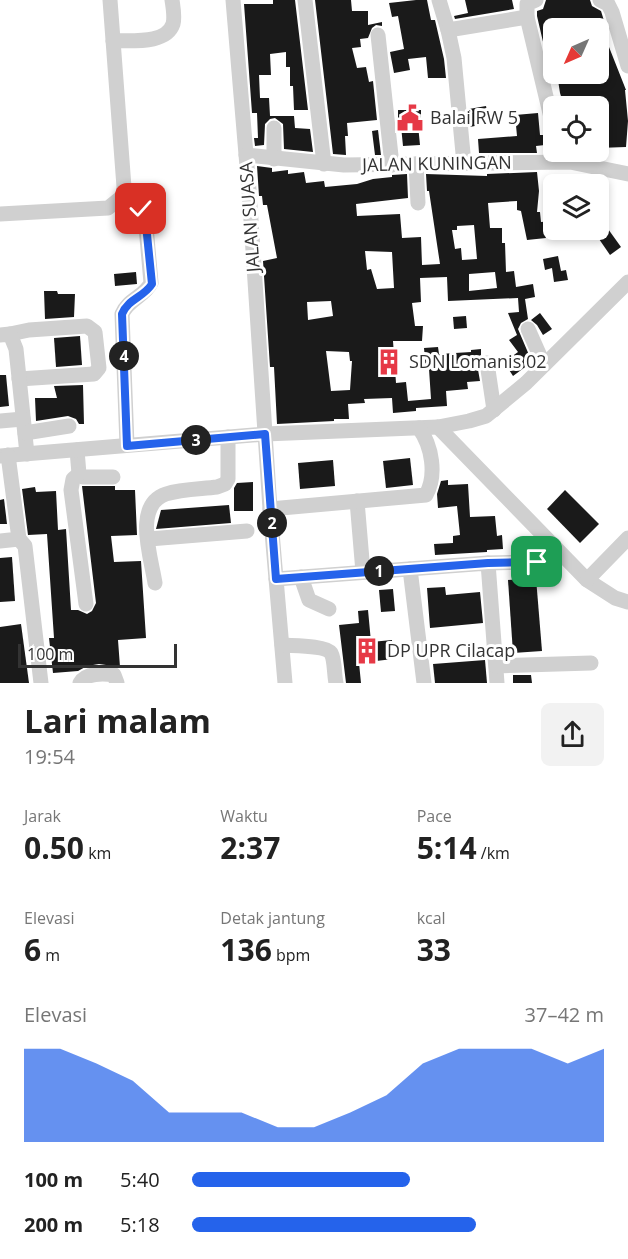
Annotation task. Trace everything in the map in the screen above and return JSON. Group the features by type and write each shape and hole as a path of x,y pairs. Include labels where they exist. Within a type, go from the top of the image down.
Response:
{"street":[{"path":"110,0 123,196"},
{"path":"113,41 158,38 166,34 174,22 172,0"},
{"name":"JALAN SUASA","path":"233,0 285,683"},
{"path":"305,0 324,164"},
{"path":"439,0 454,58 464,164"},
{"path":"536,0 527,4 527,17 546,96"},
{"path":"600,0 608,4 612,12 628,66"},
{"path":"448,30 527,17"},
{"path":"378,35 392,165"},
{"path":"274,128 274,159"},
{"name":"JALAN KUNINGAN","path":"246,155 324,164 392,165 464,164 543,158"},
{"name":"JALAN KUNINGAN","path":"570,162 628,174"},
{"path":"416,164 418,203"},
{"path":"0,214 108,208 123,196"},
{"path":"123,196 141,209 145,215 152,284 146,291 129,302 122,314 127,446"},
{"path":"41,683 26,546 19,539 7,494 4,455 265,434 438,427 478,418 494,410 526,383 628,282"},
{"path":"19,379 94,374 99,368 95,332 87,326 29,330 5,335 16,349 19,379 27,454"},
{"path":"528,329 544,365"},
{"path":"487,363 494,410"},
{"path":"0,421 24,426 69,426"},
{"path":"438,427 587,580 615,598 628,602"},
{"path":"270,509 426,495 431,472 430,451 426,438 419,428"},
{"path":"155,583 146,520 150,507 166,494 225,484 228,479 228,437"},
{"path":"77,450 79,474 74,479 71,490 86,604"},
{"path":"79,474 87,478 113,477"},
{"path":"357,501 363,572"},
{"path":"148,539 247,531"},
{"path":"587,580 628,538"},
{"path":"0,541 19,539"},
{"path":"276,579 488,563 537,562"},
{"path":"488,563 497,683"},
{"path":"410,569 424,683"},
{"path":"301,577 309,600 329,609"},
{"path":"282,645 328,650 332,655 336,683"},
{"path":"496,666 591,663"},
{"path":"80,683 88,676 107,674 114,675 117,683"}],"building":[{"path":"273,0 295,0 308,110 294,110 293,86 290,86 290,67 286,67 286,52 270,54 271,75 259,75 260,98 269,98 270,116 294,116 295,128 310,129 313,152 284,149 283,124 275,118 265,124 264,145 255,146 254,138 258,138 257,113 252,113 244,4 273,4"},
{"path":"315,0 351,0 352,11 368,11 368,25 382,22 382,26 376,25 372,28 368,38 360,39 361,47 352,48 357,68 366,67 369,82 373,81 377,120 347,123 346,155 333,154"},
{"path":"427,0 431,20 435,20 446,78 428,78 426,57 408,59 410,70 394,73 390,52 404,49 398,16 392,17 389,3"},
{"path":"465,0 512,0 514,9 455,19 454,16 468,13"},
{"path":"546,0 590,0 592,6 601,11 603,18 543,18 543,42 537,11 543,9"},
{"path":"609,47 626,90 628,121 626,147 609,148 609,96 561,96 559,84 609,84"},
{"path":"486,106 489,123 470,127 469,109"},
{"path":"398,110 421,110 421,125 418,125 420,145 403,146 401,126 398,126"},
{"path":"538,113 543,145 536,146 537,153 479,153 478,139 517,136 515,115"},
{"path":"378,130 381,155 375,155 372,131"},
{"path":"257,166 272,168 272,172 288,170 288,174 304,172 306,183 324,181 325,187 357,184 392,177 392,175 407,174 408,198 356,204 357,216 400,214 402,238 421,237 422,265 440,264 426,174 487,176 487,174 537,172 539,191 537,212 540,212 541,222 543,222 543,238 527,240 521,211 517,210 517,201 488,203 490,228 502,228 506,272 514,271 516,287 533,284 535,297 525,299 528,319 521,323 518,329 532,362 513,376 504,362 518,352 509,340 517,335 508,313 519,312 518,298 448,301 447,277 420,278 421,302 412,303 415,326 423,326 422,341 393,341 396,383 406,382 408,401 431,399 429,369 426,370 424,348 438,347 439,354 481,349 477,364 480,381 467,382 468,389 446,391 447,406 416,408 416,411 393,413 392,398 364,399 365,403 348,404 349,419 277,424 274,367 270,367 263,261 277,258 267,205 263,205 262,196 259,196","holes":["474,225 477,259 462,260 461,248 455,249 452,230 457,230 457,226","365,251 392,252 394,288 377,289 371,269 367,270","495,272 497,288 469,291 469,274","331,301 333,316 308,320 307,302","326,351 349,352 350,361 352,361 350,390 331,391"]},
{"path":"609,230 621,247 610,255 600,240 609,240"},
{"path":"558,256 561,271 566,270 568,280 554,282 552,268 545,270 543,259"},
{"path":"136,272 137,284 115,286 114,274"},
{"path":"44,291 75,294 74,317 45,319"},
{"path":"540,313 552,329 543,335 531,320"},
{"path":"466,316 467,328 454,329 453,317"},
{"path":"80,336 82,365 56,367 54,338"},
{"path":"0,375 6,375 9,406 0,407"},
{"path":"83,385 84,424 79,424 76,419 68,416 36,421 35,398 57,398 54,386"},
{"path":"410,458 413,485 386,488 383,461"},
{"path":"333,460 335,486 300,489 298,463"},
{"path":"448,480 448,485 468,484 470,517 495,516 497,536 502,535 503,549 435,555 434,544 453,543 453,536 460,535 457,506 438,508 437,494 441,481"},
{"path":"253,482 253,511 234,511 234,488 237,483"},
{"path":"82,486 115,486 115,490 135,490 137,535 111,536 114,562 141,561 146,638 118,640 120,667 99,664 87,666 78,671 53,673 49,638 54,638 47,534 28,535 22,489 35,487 36,492 56,491 58,530 66,529 71,610 87,614 92,611 96,603"},
{"path":"565,490 599,524 580,543 547,509"},
{"path":"4,499 7,524 0,524 0,500"},
{"path":"229,505 231,523 156,529 161,510"},
{"path":"12,557 15,601 0,602 0,558"},
{"path":"536,578 542,651 513,653 508,580"},
{"path":"445,587 446,595 480,592 483,623 430,628 427,588"},
{"name":"DP UPR Cilacap","path":"393,589 395,611 381,612 379,590"},
{"name":"DP UPR Cilacap","path":"368,610 371,642 392,640 393,659 359,663 361,683 346,683 339,625 359,623 358,611"},
{"path":"21,624 29,683 0,683 0,627"},
{"path":"485,660 487,683 435,683 433,664"},
{"path":"513,675 531,675 532,683 513,683"}],"place":[{"name":"Balai RW 5","path":"410,118"},
{"name":"SDN Lomanis 02","path":"389,362"},
{"name":"DP UPR Cilacap","path":"367,651"}],"route":[{"path":"141,209 145,215 152,284 150,288 129,302 122,314 127,446 265,434 276,579 488,563 537,562"}]}
